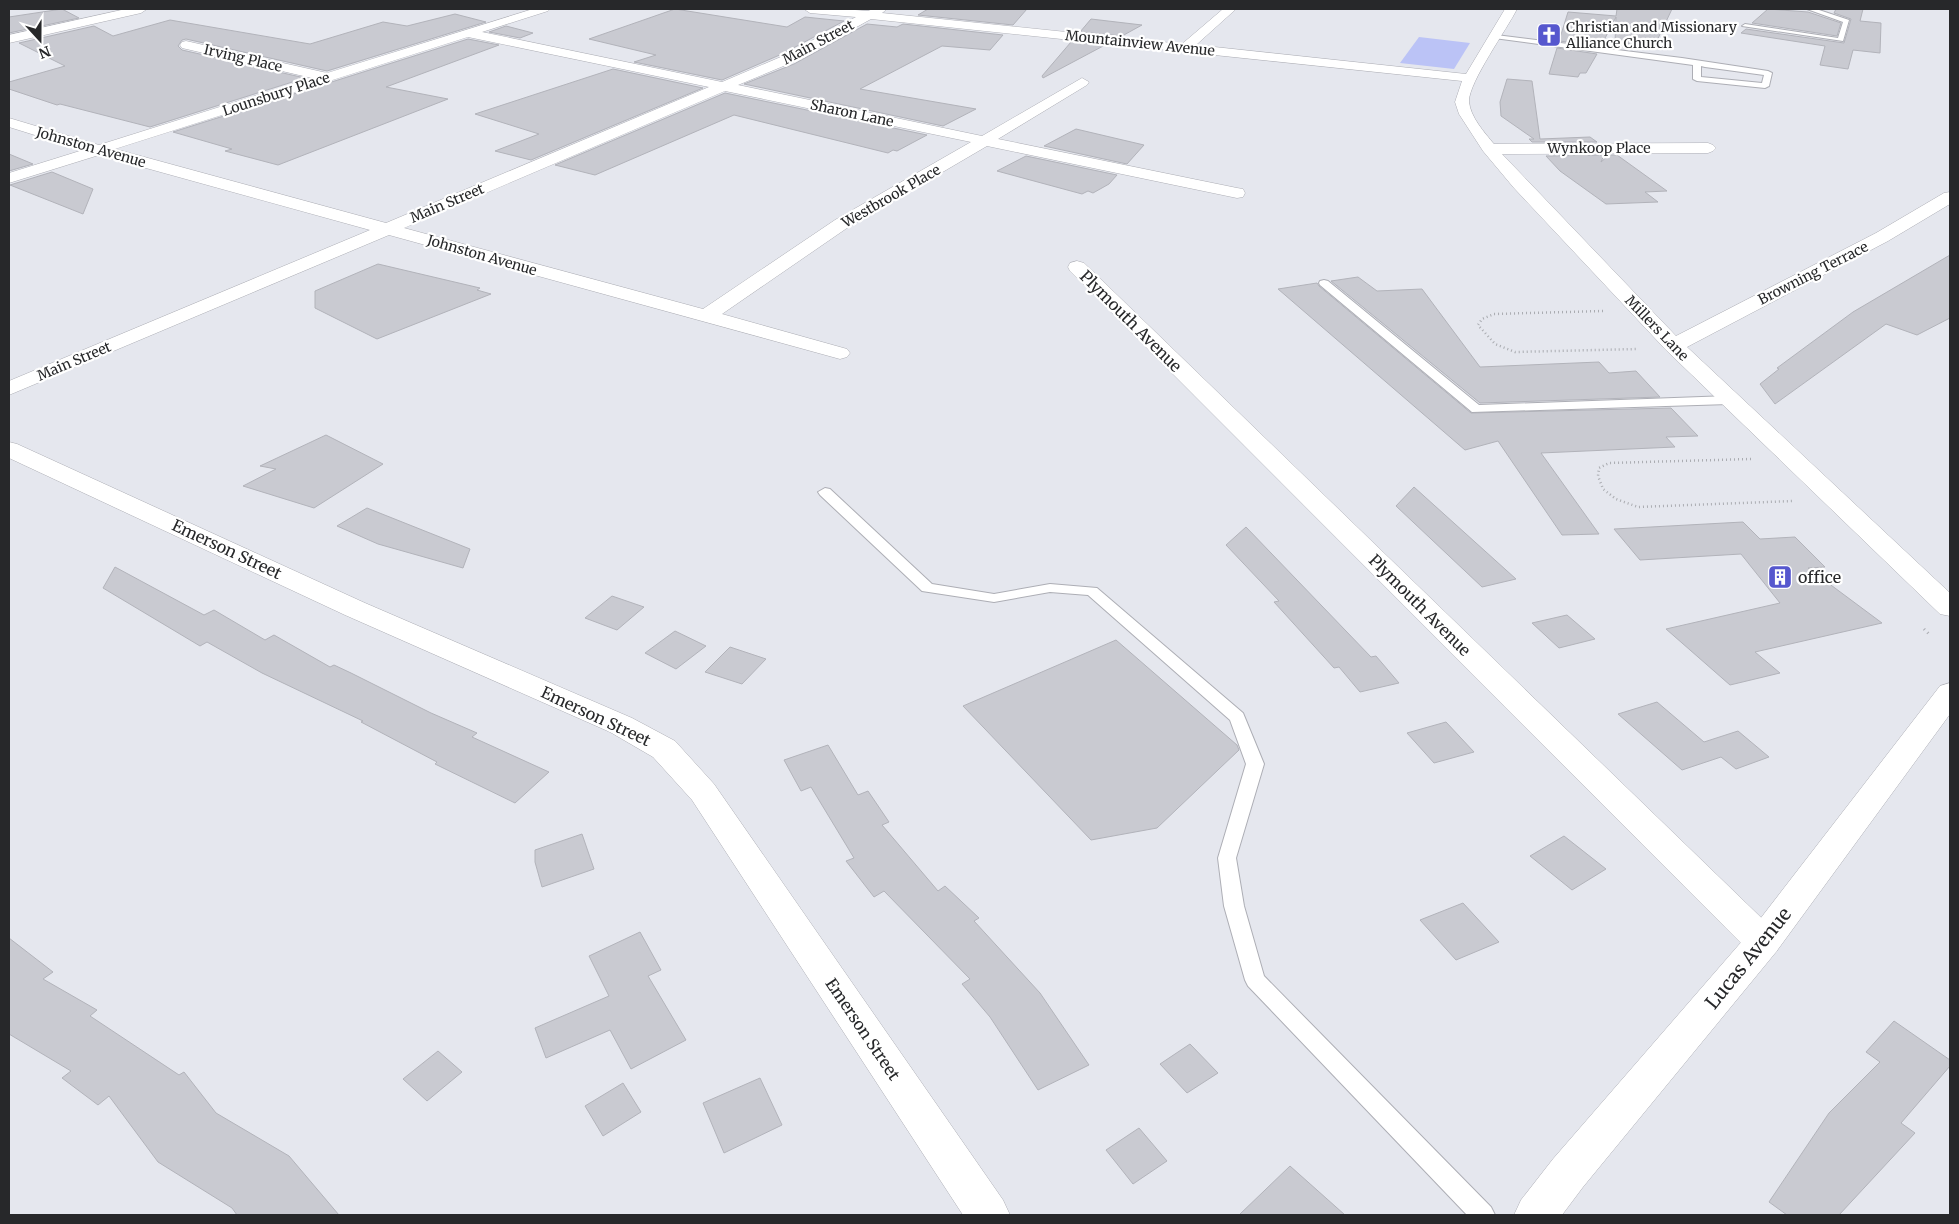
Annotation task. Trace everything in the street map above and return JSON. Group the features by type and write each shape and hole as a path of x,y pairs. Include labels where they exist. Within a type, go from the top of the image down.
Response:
{"street":[{"path":"9,39 141,9"},
{"name":"Lounsbury Place","path":"9,178 544,9"},
{"name":"Mountainview Avenue","path":"810,9 875,12 1185,48 1470,78"},
{"path":"1185,48 1230,9"},
{"name":"Millers Lane","path":"1511,9 1470,78 1462,101 1471,124 1525,189 1673,346 1950,608"},
{"name":"Main Street","path":"9,389 804,52 875,12"},
{"name":"Sharon Lane","path":"467,33 1237,193"},
{"name":"Irving Place","path":"186,45 329,77"},
{"name":"Westbrook Place","path":"705,317 841,224 1082,82"},
{"name":"Johnston Avenue","path":"9,122 100,150 840,353"},
{"name":"Wynkoop Place","path":"1490,149 1708,148"},
{"name":"Browning Terrace","path":"1673,346 1882,237 1950,197"},
{"name":"Plymouth Avenue","path":"1077,267 1764,942"},
{"name":"Emerson Street","path":"9,450 355,609 621,725 664,749 703,792 988,1215"},
{"name":"Lucas Avenue","path":"1536,1215 1568,1173 1764,942 1950,693"}],"lane":[{"path":"1746,26 1841,40 1847,21 1810,9"},
{"path":"1496,37 1696,63 1768,73 1765,86 1697,79 1696,63"},
{"path":"1324,283 1476,409 1729,400"},
{"path":"825,492 927,588 994,598 1050,588 1092,591 1237,717 1255,764 1227,858 1234,906 1255,980 1483,1215"}],"path":[{"path":"1603,311 1494,314 1482,318 1478,325 1494,344 1515,352 1640,349"},
{"path":"1757,458 1609,464 1599,468 1597,474 1598,482 1616,498 1638,507 1799,501"}],"shaded area":[{"path":"1419,37 1470,43 1454,69 1400,63"}],"building":[{"path":"62,9 79,18 9,33 9,17"},
{"path":"675,9 787,27 805,17 844,21 782,54 722,80 634,62 656,55 589,39"},
{"path":"928,9 1027,9 1013,25 918,15"},
{"path":"1617,9 1672,9 1654,47 1615,42 1616,17 1601,46 1559,41 1568,12 1616,16"},
{"path":"1768,9 1808,12 1841,23 1837,36 1752,23"},
{"path":"1836,9 1863,9 1860,21 1881,23 1880,53 1853,50 1848,69 1820,65 1825,46 1741,33 1746,29 1844,43 1851,19 1834,13"},
{"path":"455,14 486,22 327,71 186,39 182,40 178,46 182,50 305,78 150,127 60,104 57,105 9,89 9,82 65,66 19,43 94,26 113,36 170,20 310,44 383,22 407,26"},
{"path":"1091,19 1142,25 1122,36 1080,32"},
{"path":"867,24 897,27 903,24 1003,35 990,50 942,46 860,89 976,109 943,126 744,84 794,64"},
{"path":"506,26 533,33 520,38 489,32"},
{"path":"468,39 499,45 386,87 448,99 278,165 225,151 232,149 173,132"},
{"path":"1071,42 1105,45 1043,78 1042,76"},
{"path":"1557,48 1597,54 1586,73 1580,73 1578,77 1549,74"},
{"path":"613,69 703,88 531,160 495,151 539,134 475,114"},
{"path":"1507,79 1532,81 1540,139 1590,137 1597,142 1532,142 1529,139 1534,139 1501,116 1500,102"},
{"path":"725,93 927,135 897,151 893,150 888,153 734,115 595,175 555,165"},
{"path":"1076,129 1144,145 1127,164 1044,146"},
{"path":"9,154 33,164 9,171"},
{"path":"1604,155 1601,162 1609,155 1617,155 1667,191 1645,192 1658,202 1606,204 1560,171 1546,156"},
{"path":"1026,156 1117,175 1109,184 1093,193 1088,191 1082,194 997,171"},
{"path":"52,172 93,189 83,214 10,185"},
{"path":"1950,255 1950,318 1917,335 1886,324 1775,404 1760,384 1779,369 1777,368 1853,312"},
{"path":"378,264 480,288 477,290 491,294 377,339 315,308 315,291"},
{"path":"1358,277 1377,291 1422,289 1480,367 1599,362 1609,373 1636,371 1660,397 1480,403 1331,281"},
{"path":"1317,283 1471,413 1671,408 1698,436 1666,437 1675,447 1541,453 1599,534 1562,535 1498,441 1465,450 1278,289"},
{"path":"326,435 383,464 314,508 243,486 276,469 260,466"},
{"path":"1414,487 1516,579 1482,587 1396,506"},
{"path":"367,508 470,549 463,568 378,544 337,526"},
{"path":"1743,522 1760,539 1795,537 1825,567 1808,568 1882,623 1755,652 1780,673 1730,685 1666,629 1780,603 1741,554 1640,560 1614,529"},
{"path":"1246,527 1371,657 1376,656 1399,683 1360,692 1339,667 1334,668 1274,602 1279,601 1226,545"},
{"path":"115,567 204,615 214,610 265,640 274,635 330,667 334,665 431,713 477,733 472,737 549,772 515,803 435,764 437,762 361,722 363,721 262,673 207,642 200,646 103,588"},
{"path":"612,596 644,607 617,630 585,618"},
{"path":"1567,615 1595,639 1559,648 1532,623"},
{"path":"675,631 706,646 676,669 645,653"},
{"path":"1116,640 1237,745 1239,750 1157,828 1091,840 963,706"},
{"path":"730,647 766,659 742,684 705,672"},
{"path":"1657,702 1704,742 1738,731 1769,757 1736,769 1721,757 1682,770 1618,714"},
{"path":"1446,722 1474,752 1434,763 1407,733"},
{"path":"828,745 858,795 868,791 889,822 882,825 938,891 945,886 979,918 974,921 1040,993 1089,1065 1038,1090 990,1017 962,984 970,979 884,891 874,897 846,861 854,858 811,787 801,791 784,760"},
{"path":"582,834 594,869 542,887 535,862 535,850"},
{"path":"1564,836 1606,869 1572,890 1530,856"},
{"path":"1463,903 1499,942 1456,960 1420,920"},
{"path":"640,932 661,970 648,976 686,1040 631,1069 610,1030 546,1058 535,1028 609,996 589,956"},
{"path":"9,938 53,972 43,979 97,1010 90,1016 179,1075 184,1072 216,1113 289,1156 339,1215 237,1215 232,1208 158,1162 109,1096 98,1105 62,1078 71,1071 9,1034"},
{"path":"1894,1021 1950,1060 1950,1066 1901,1123 1915,1133 1839,1215 1787,1215 1769,1202 1829,1113 1880,1062 1866,1052"},
{"path":"1190,1044 1218,1073 1187,1093 1160,1064"},
{"path":"438,1051 462,1072 427,1101 403,1079"},
{"path":"760,1078 782,1125 724,1153 703,1103"},
{"path":"623,1083 641,1112 603,1136 585,1106"},
{"path":"1139,1128 1167,1161 1133,1184 1106,1150"},
{"path":"1290,1166 1345,1215 1239,1215"}],"place":[{"name":"Christian and Missionary Alliance Church","path":"1549,35"},
{"name":"office","path":"1780,577"}]}
